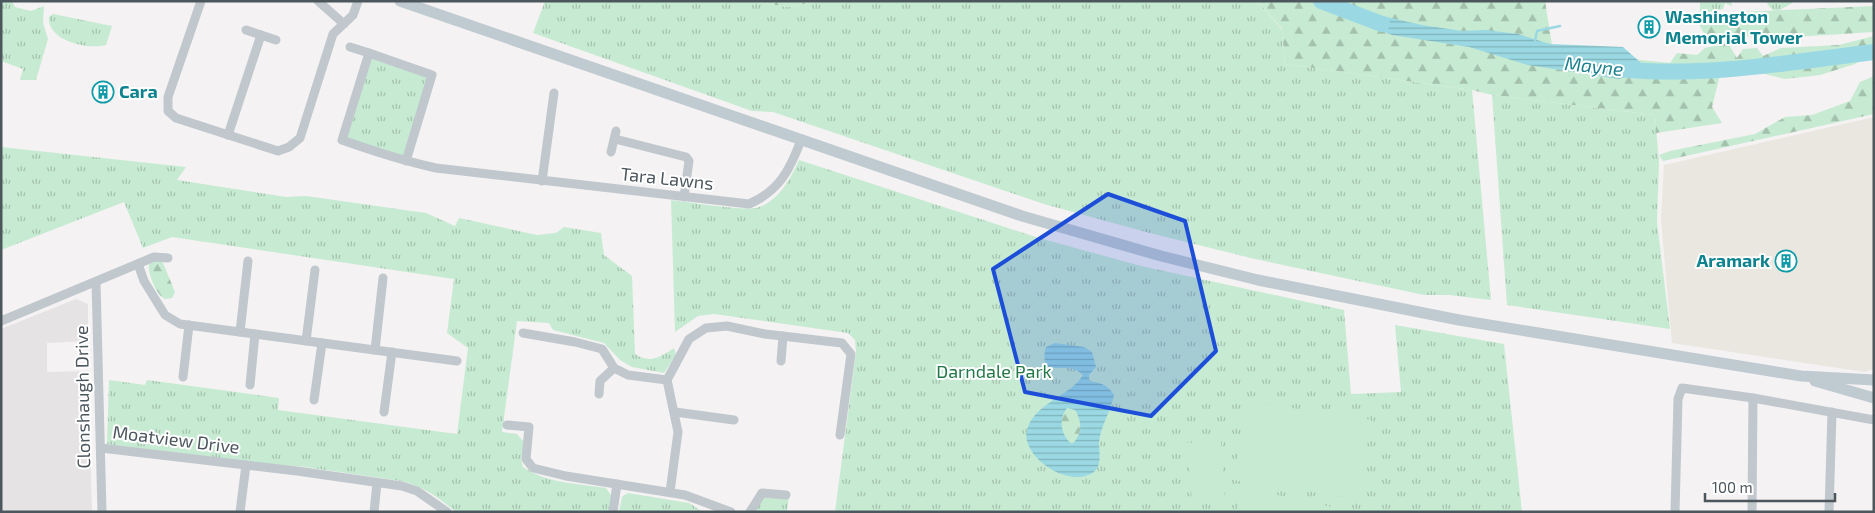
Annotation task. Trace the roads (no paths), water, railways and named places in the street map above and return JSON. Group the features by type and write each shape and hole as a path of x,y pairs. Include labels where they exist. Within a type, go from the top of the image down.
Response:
{"main road":[{"path":"400,1 1022,216 1143,251 1258,280 1458,320 1801,376 1874,380"},
{"path":"1801,376 1874,398"}],"street":[{"path":"201,1 168,97 168,111 176,118 278,151 289,147 300,138 333,34 353,15 358,1"},
{"path":"318,1 344,24"},
{"path":"246,30 276,40"},
{"path":"228,135 261,35"},
{"path":"350,47 432,75 406,161"},
{"name":"Tara Lawns","path":"369,53 342,140 406,161 436,168 749,204 760,200 782,182 789,171 801,140"},
{"path":"542,181 554,93"},
{"path":"610,152 615,135 686,156 689,161 684,197"},
{"path":"1,321 154,257 168,258"},
{"path":"240,332 248,261"},
{"path":"138,264 144,281 165,315 180,324 457,361"},
{"path":"306,341 315,270"},
{"path":"375,350 383,278"},
{"name":"Clonshaugh Drive","path":"96,282 102,512"},
{"path":"183,377 189,325"},
{"path":"670,492 678,432 668,380 689,339 706,328 727,326 783,336 842,342 851,354 840,435"},
{"path":"523,332 602,349 614,368 628,375 668,380"},
{"path":"250,385 255,334"},
{"path":"781,361 783,336"},
{"path":"314,400 322,343"},
{"path":"384,412 392,352"},
{"path":"600,394 600,381 614,368"},
{"path":"1675,512 1678,399 1682,388 1754,398 1874,420"},
{"path":"1752,512 1754,398"},
{"path":"674,412 734,420"},
{"path":"1828,512 1832,412"},
{"path":"507,425 530,427 526,459 532,468 685,495 711,509 731,512"},
{"name":"Moatview Drive","path":"101,448 377,483 417,491 447,512"},
{"name":"Moatview Drive","path":"240,512 246,465"},
{"path":"374,512 377,483"},
{"path":"613,512 617,484"},
{"path":"750,512 762,492 786,495"}],"water":[{"path":"1369,13 1422,25 1462,31 1486,30 1518,34 1550,44 1623,47 1640,62 1642,72 1619,79 1528,65 1469,47 1392,35 1366,25 1363,16"},
{"path":"1055,343 1084,347 1092,352 1096,367 1089,375 1089,381 1097,382 1109,388 1114,395 1100,436 1099,465 1095,471 1085,476 1073,477 1049,468 1031,451 1027,440 1027,430 1037,413 1070,389 1083,375 1071,368 1048,367 1044,357 1046,347","holes":["1067,408 1075,410 1080,423 1080,432 1072,444 1063,432 1062,417"]}],"waterway":[{"name":"Mayne","path":"1321,1 1382,24"},
{"path":"1535,41 1537,31 1560,26"},
{"name":"Mayne","path":"1620,69 1683,72 1747,68 1874,52"}],"place":[{"name":"Washington Memorial Tower","path":"1649,27"},
{"name":"Cara","path":"103,92"},
{"name":"Aramark","path":"1786,261"}],"park label":[{"name":"Darndale Park","path":"994,372"}]}
